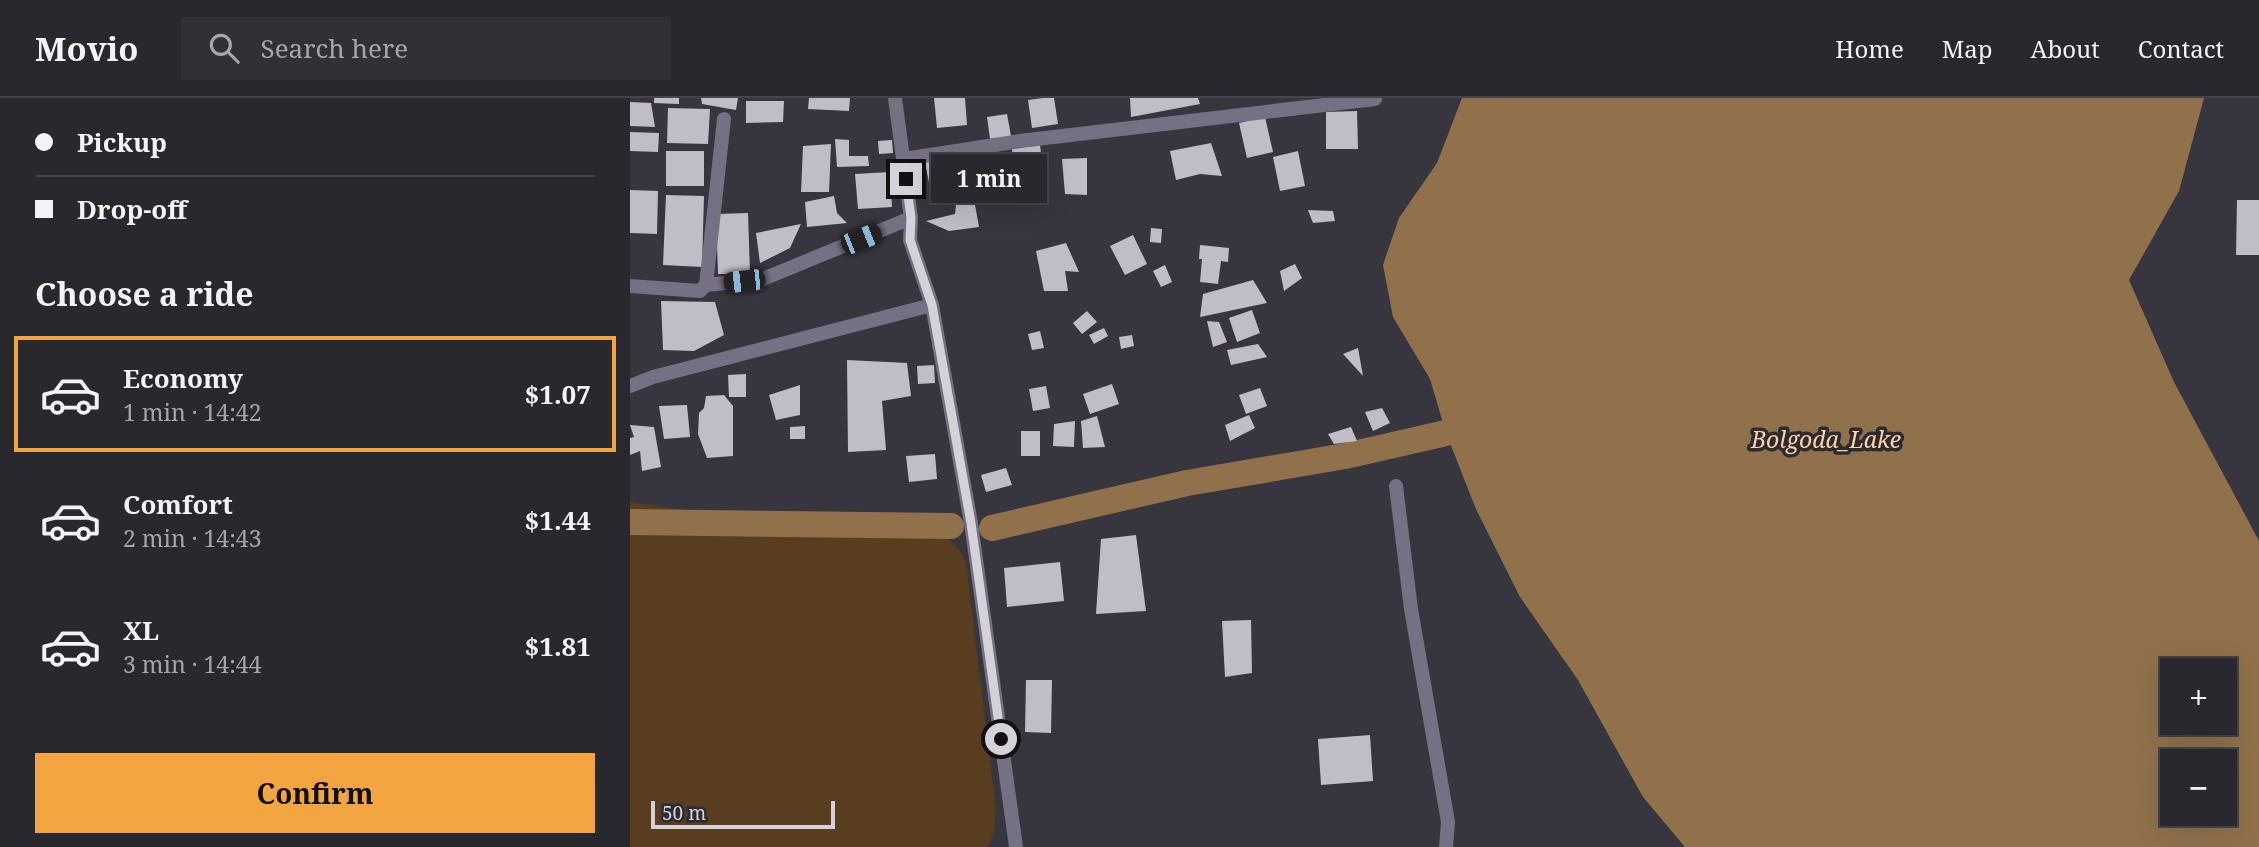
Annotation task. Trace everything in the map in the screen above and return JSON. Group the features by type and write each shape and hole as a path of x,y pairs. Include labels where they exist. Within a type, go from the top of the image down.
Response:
{"street":[{"path":"895,98 911,218 910,240 932,305 971,523 1016,847"},
{"path":"904,159 1020,141 1375,99"},
{"path":"630,286 700,291 706,285 724,119"},
{"path":"706,285 763,279 911,218"},
{"path":"630,386 653,377 932,305"},
{"path":"1396,486 1411,609 1448,822 1446,847"}],"shaded area":[{"path":"630,502 712,514 922,531 949,539 966,562 996,810 994,834 987,847 630,847"}],"water":[{"name":"Bolgoda_Lake","path":"1462,98 2204,98 2179,191 2129,280 2174,382 2259,541 2259,847 1685,847 1643,797 1578,680 1520,597 1476,509 1446,433 1430,379 1393,317 1383,265 1399,218 1437,163"}],"building":[{"path":"654,98 679,98 679,104 654,103"},
{"path":"701,98 738,98 736,110 702,104"},
{"path":"809,98 850,98 849,111 808,109"},
{"path":"934,98 965,98 967,125 937,128"},
{"path":"1054,98 1058,124 1032,128 1028,100"},
{"path":"1130,98 1198,98 1200,104 1131,117"},
{"path":"746,101 784,101 783,122 746,123"},
{"path":"630,102 651,103 655,127 630,126"},
{"path":"668,108 710,109 708,144 667,143"},
{"path":"1357,111 1358,149 1326,149 1326,112"},
{"path":"1007,114 1011,136 990,139 987,117"},
{"path":"1265,117 1273,152 1247,158 1239,123"},
{"path":"630,132 659,133 658,152 630,151"},
{"path":"835,139 849,140 849,156 868,156 869,166 837,167"},
{"path":"892,140 893,153 879,154 878,141"},
{"path":"1211,143 1222,176 1200,174 1176,180 1170,151"},
{"path":"831,144 829,192 801,192 803,146"},
{"path":"1040,145 1045,187 1017,190 1012,149"},
{"path":"666,151 704,151 704,186 666,186"},
{"path":"985,151 987,175 950,178 949,154"},
{"path":"1298,151 1305,186 1280,191 1273,157"},
{"path":"1087,158 1087,195 1065,194 1062,159"},
{"path":"943,159 949,190 931,193 925,162"},
{"path":"890,172 892,207 858,209 855,174"},
{"path":"630,190 658,191 657,234 630,233"},
{"path":"666,195 704,196 702,267 663,265"},
{"path":"834,196 837,213 847,223 807,227 805,202"},
{"path":"2237,200 2259,200 2259,255 2236,255"},
{"path":"956,204 975,205 979,227 949,231 926,221 955,214"},
{"path":"1308,210 1333,211 1335,221 1313,223"},
{"path":"748,213 750,274 718,274 716,214"},
{"path":"801,224 790,248 760,263 756,233"},
{"path":"1151,228 1162,229 1161,243 1150,242"},
{"path":"1133,235 1147,264 1125,275 1110,246"},
{"path":"1066,243 1079,272 1065,271 1068,291 1044,291 1036,251"},
{"path":"1200,245 1229,248 1228,262 1221,261 1218,284 1200,282"},
{"path":"1295,264 1302,278 1284,291 1280,271"},
{"path":"1165,265 1172,282 1161,287 1153,271"},
{"path":"1253,280 1267,303 1200,317 1203,294"},
{"path":"661,301 715,302 724,335 694,351 663,350"},
{"path":"1252,310 1260,333 1237,342 1229,318"},
{"path":"1087,311 1097,322 1082,334 1073,323"},
{"path":"1207,321 1219,322 1227,342 1213,347"},
{"path":"1104,328 1108,336 1094,344 1089,335"},
{"path":"1040,331 1044,348 1032,350 1028,334"},
{"path":"1132,335 1134,346 1121,349 1119,337"},
{"path":"1258,344 1267,357 1231,365 1227,350"},
{"path":"1358,348 1363,376 1343,354"},
{"path":"847,360 907,363 911,396 882,401 886,450 848,452"},
{"path":"934,365 935,383 918,384 917,366"},
{"path":"746,374 746,397 729,397 728,375"},
{"path":"1112,384 1119,404 1090,414 1083,394"},
{"path":"800,385 800,415 776,420 769,395"},
{"path":"1046,386 1050,408 1033,411 1029,389"},
{"path":"1260,388 1267,406 1246,414 1239,395"},
{"path":"724,395 733,406 733,456 707,458 698,434 699,413 704,408 706,396"},
{"path":"687,405 690,437 664,439 659,406"},
{"path":"1382,408 1390,423 1373,431 1365,412"},
{"path":"1249,415 1255,428 1230,441 1225,425"},
{"path":"1097,416 1105,447 1083,448 1081,421"},
{"path":"1075,421 1074,447 1053,446 1054,424"},
{"path":"630,425 654,427 661,467 642,471 640,451 630,455 630,438 634,437"},
{"path":"805,426 805,439 790,439 790,427"},
{"path":"1351,427 1357,441 1334,444 1328,434"},
{"path":"1021,431 1040,431 1040,456 1021,456"},
{"path":"935,454 937,479 909,482 906,456"},
{"path":"1006,468 1012,485 986,492 981,475"},
{"path":"1136,535 1146,611 1096,614 1101,539"},
{"path":"1060,562 1064,601 1007,607 1004,568"},
{"path":"1251,620 1252,673 1225,677 1222,621"},
{"path":"1026,680 1052,680 1051,733 1025,732"},
{"path":"1370,735 1373,781 1321,785 1318,739"}],"waterway":[{"path":"992,528 1187,483 1345,456 1446,433"},
{"path":"630,522 951,526"}],"route":[{"path":"906,179 911,218 910,240 932,305 971,523 1001,739"}]}
